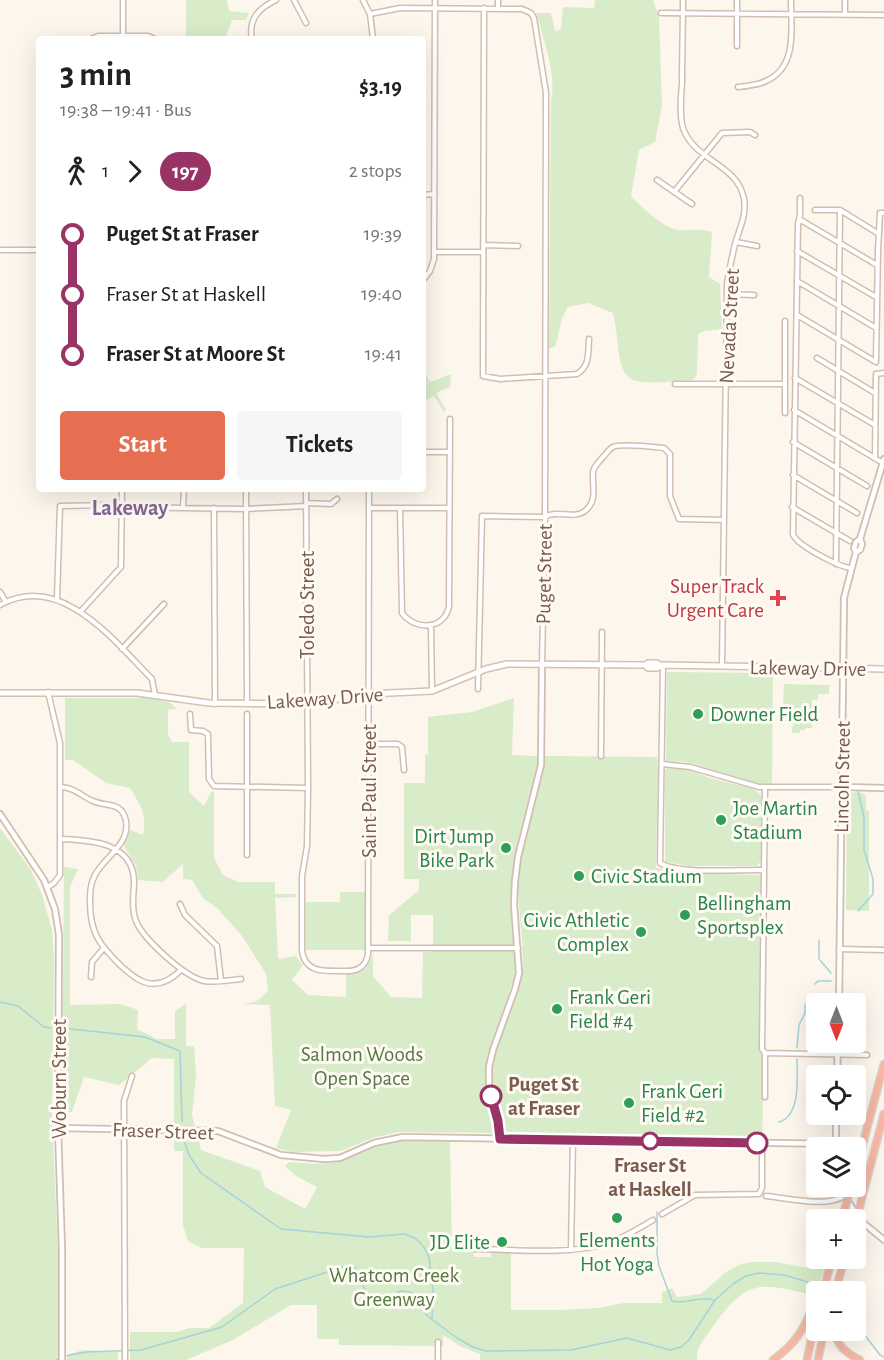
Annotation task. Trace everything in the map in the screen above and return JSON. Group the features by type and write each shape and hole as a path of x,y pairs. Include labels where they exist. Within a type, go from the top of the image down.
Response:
{"highway":[{"path":"865,1137 884,1064"},
{"path":"861,1209 884,1114"},
{"path":"773,1360 788,1350 806,1326"},
{"path":"807,1360 809,1341"},
{"path":"818,1360 822,1341"},
{"path":"838,1341 840,1346 860,1360"}],"main road":[{"name":"Lakeway Drive","path":"0,693 155,695 215,704 307,704 369,694 432,691 478,672 507,664 645,665 648,668 723,666 884,669"}],"street":[{"path":"123,0 123,36"},
{"path":"252,36 254,18 263,6 276,0"},
{"path":"294,0 306,23"},
{"path":"363,0 370,14 373,36"},
{"path":"426,275 432,268 434,252 435,0"},
{"path":"370,14 388,9 498,8 498,0"},
{"name":"Nevada Street","path":"683,0 681,120 688,138 703,155 728,171 736,180 744,200 744,210 729,270 727,294 723,666"},
{"path":"737,0 737,46"},
{"path":"738,87 770,80 783,66 791,48 791,0"},
{"path":"845,0 845,14"},
{"path":"484,8 483,376 500,379 571,375 582,371 588,360 589,339"},
{"name":"Puget Street","path":"498,8 522,9 531,13 534,18 546,93 545,517 541,765 516,869 514,904 519,966 516,983 494,1044 489,1067 489,1088 498,1121 500,1139"},
{"path":"661,13 884,15"},
{"path":"98,36 148,36"},
{"path":"674,192 722,133 750,132 755,135"},
{"path":"657,180 692,204"},
{"path":"426,195 434,194"},
{"path":"800,198 793,442 794,538 836,564 851,568"},
{"path":"815,210 840,210 879,234"},
{"path":"836,564 840,210"},
{"path":"796,314 876,362 878,242 880,213 884,213"},
{"path":"799,219 878,265"},
{"path":"736,242 757,246"},
{"path":"878,242 884,242"},
{"path":"483,245 518,246"},
{"path":"0,250 36,250"},
{"path":"797,250 884,303"},
{"path":"434,252 483,252"},
{"path":"797,281 876,329"},
{"path":"727,294 754,295"},
{"path":"785,321 785,413"},
{"path":"876,337 884,337"},
{"path":"817,358 876,393"},
{"path":"875,458 876,374 884,373"},
{"path":"795,378 875,425"},
{"path":"675,384 785,384"},
{"path":"794,410 883,461"},
{"path":"400,508 402,613 411,623 431,626 444,618 449,606 448,452 450,419"},
{"path":"793,442 867,486"},
{"path":"478,689 480,519 482,516 545,517 550,513 580,514 587,510 594,495 595,466 609,450 613,447 641,446 664,448 670,454 670,496 679,519 724,520"},
{"path":"426,452 448,452"},
{"name":"Lincoln Street","path":"839,993 844,598 856,552 854,548 860,539 883,461"},
{"path":"793,475 857,513"},
{"path":"81,611 121,567 122,492"},
{"path":"183,508 184,492"},
{"path":"246,492 247,703"},
{"name":"Toledo Street","path":"306,492 308,788 307,846 302,876 302,951 306,964 318,970 354,970 365,964 369,948"},
{"name":"Saint Paul Street","path":"369,492 369,948"},
{"path":"122,507 246,509 331,504 337,499"},
{"path":"57,599 60,506 111,505"},
{"path":"792,507 850,541"},
{"path":"214,508 215,704"},
{"path":"369,508 449,508"},
{"path":"0,592 6,602"},
{"path":"0,605 25,596 48,597 81,611 152,679 155,695"},
{"path":"122,649 164,604"},
{"path":"431,626 432,691"},
{"path":"601,756 602,632"},
{"path":"661,666 660,863 666,867 686,869 764,870"},
{"path":"48,692 60,737 59,877 48,887"},
{"path":"190,714 191,730 208,734 211,783 218,788 308,788"},
{"path":"247,714 247,855"},
{"path":"369,744 398,744 402,747 404,770"},
{"path":"662,764 690,767 738,782 765,787 884,788"},
{"path":"60,787 72,788 92,801 112,804 121,811 126,821 126,828 117,849 97,871 91,885 91,920 95,934 104,949 132,975 148,983 169,980 181,970"},
{"path":"765,787 762,1050 765,1053 765,1097"},
{"name":"Woburn Street","path":"0,814 48,887 55,909 59,935 58,1128 62,1250 62,1360"},
{"path":"60,839 94,841 117,849 125,856 132,867 133,913 137,924 144,934 181,970 202,981 241,979"},
{"path":"180,904 185,915 217,946 221,981"},
{"path":"369,948 518,948"},
{"path":"90,977 92,962 104,949"},
{"path":"839,949 884,950"},
{"path":"765,1053 867,1055"},
{"path":"838,1055 838,1065"},
{"path":"125,1360 123,1129 124,1101 132,1076"},
{"name":"Fraser Street","path":"58,1128 218,1131 281,1155 324,1159 340,1158 374,1143 393,1138 806,1145"},
{"path":"571,1250 573,1140"},
{"path":"662,1214 695,1195 759,1194 762,1188 762,1143"},
{"path":"766,1196 828,1202 841,1197"},
{"path":"850,1204 853,1209"},
{"path":"474,1249 571,1250 607,1243 627,1236 653,1220"},
{"path":"866,1228 884,1240"},
{"path":"438,1342 438,1360"}],"green space":[{"path":"186,0 227,0 229,11 249,13 246,20 232,20 226,36 186,36"},
{"path":"595,0 653,0 659,17 662,106 655,142 639,150 631,196 666,226 678,230 712,232 709,277 720,284 722,329 698,334 697,374 693,380 644,382 629,378 621,362 613,313 588,303 568,307 561,322 555,347 549,348 552,80 536,13 551,13 555,31 561,29 563,7 594,8"},
{"path":"451,374 450,387 436,393 446,410 444,412 434,396 426,400 426,375 430,382"},
{"path":"667,672 773,673 772,784 751,784 695,765 666,761"},
{"path":"784,684 829,685 829,694 818,694 818,700 812,700 812,728 800,730 800,733 792,733 794,710 783,708"},
{"name":"Salmon Woods Open Space","path":"65,698 149,698 169,702 177,709 168,710 168,735 172,742 189,742 189,792 204,806 212,791 214,792 214,858 223,875 238,882 275,882 275,894 296,894 296,897 275,898 278,959 296,956 303,965 292,980 308,995 346,997 346,974 364,969 373,953 373,976 391,997 422,998 423,952 433,952 433,915 411,915 411,941 388,941 389,915 419,890 419,879 404,879 404,783 425,783 428,717 472,712 514,698 512,755 538,756 538,763 517,845 513,872 515,974 486,1066 486,1085 495,1123 493,1133 398,1132 372,1138 341,1151 294,1152 276,1148 291,1110 275,1106 270,1005 244,1004 257,1001 268,991 266,974 242,936 217,908 203,898 192,880 183,879 183,864 163,882 138,880 136,866 124,846 130,830 143,835 142,810 130,788 106,783 73,760 65,760"},
{"name":"Civic Athletic Complex","path":"545,756 657,757 656,868 683,873 761,875 760,1047 764,1060 762,1140 522,1136 504,1133 494,1095 492,1073 496,1048 520,985 523,952 518,899 519,872 523,843"},
{"name":"Civic Athletic Complex","path":"668,767 682,767 710,778 754,789 762,796 761,861 757,866 690,866 665,862 665,771"},
{"path":"862,793 866,796 866,811 869,811 869,911 846,910 847,794"},
{"path":"0,828 31,870 42,895 52,930 54,959 52,1123 58,1250 58,1360 0,1360"},
{"name":"Whatcom Creek Greenway","path":"64,867 78,869 70,887 70,1005 121,1004 138,1010 137,1029 157,1039 175,1039 175,1011 186,1004 186,1046 194,1046 196,1076 192,1115 201,1150 260,1171 265,1187 305,1209 317,1187 296,1176 285,1166 289,1162 318,1164 343,1161 372,1148 398,1141 450,1141 452,1252 473,1252 474,1257 491,1257 491,1253 511,1253 511,1310 559,1310 598,1308 624,1303 662,1303 662,1292 672,1288 677,1297 701,1294 726,1272 739,1265 752,1262 775,1262 806,1269 824,1269 820,1281 806,1281 806,1294 767,1287 745,1292 724,1312 704,1339 699,1347 697,1360 480,1360 480,1354 460,1346 443,1335 443,1346 339,1345 339,1339 317,1339 317,1305 291,1305 233,1340 186,1360 130,1360 130,1332 177,1332 190,1328 209,1328 243,1303 244,1248 201,1248 188,1241 183,1225 183,1151 174,1151 174,1059 152,1058 119,1085 84,1077 72,1112 62,1112"},
{"path":"340,892 366,892 366,950 306,950 306,902 340,902"},
{"path":"83,1350 118,1352 118,1360 67,1360 67,1355"}],"waterway":[{"path":"858,791 864,817 864,850 873,879 873,894 858,911"},
{"path":"819,940 819,959 831,973"},
{"path":"815,984 818,981 831,981"},
{"path":"0,1002 18,1006 44,1027 51,1028"},
{"path":"797,1048 799,1025 805,1013 805,1004"},
{"path":"62,1028 145,1037 180,1051 182,1121"},
{"path":"779,1122 786,1118 794,1104 797,1059"},
{"path":"183,1137 189,1155 201,1173 281,1229 369,1237 404,1234 415,1238 429,1257 433,1291 432,1318"},
{"path":"657,1212 659,1266 672,1301 714,1300"},
{"path":"56,1360 86,1352 141,1350 222,1327 275,1289 349,1265 357,1271 365,1292 372,1301 384,1302 400,1291 411,1292 421,1299 426,1315 457,1338 486,1351 571,1350 627,1338 670,1350 681,1347 689,1340 715,1300 746,1276 759,1273 784,1275 806,1282"},
{"path":"866,1337 884,1357"}],"bus line":[{"name":"197","path":"491,1096 500,1139 757,1143"}],"place":[{"name":"Super Track Urgent Care","path":"778,598"},
{"name":"Downer Field","path":"698,714"},
{"name":"Joe Martin Stadium","path":"721,820"},
{"name":"Dirt Jump Bike Park","path":"506,848"},
{"name":"Civic Stadium","path":"579,876"},
{"name":"Bellingham Sportsplex","path":"685,915"},
{"name":"Civic Athletic Complex","path":"641,932"},
{"name":"Frank Geri Field #4","path":"557,1009"},
{"name":"Puget St at Fraser","path":"491,1096"},
{"name":"Frank Geri Field #2","path":"629,1103"},
{"name":"Fraser St at Haskell","path":"650,1141"},
{"name":"Elements Hot Yoga","path":"617,1218"},
{"name":"JD Elite","path":"502,1242"}],"district":[{"name":"Lakeway","path":"130,507"}]}
